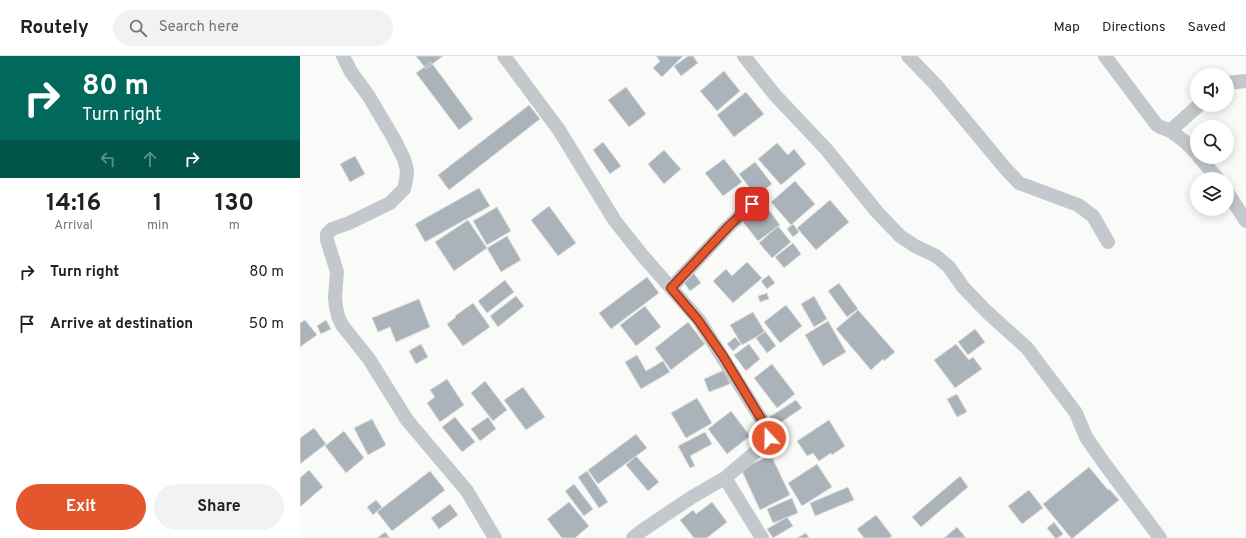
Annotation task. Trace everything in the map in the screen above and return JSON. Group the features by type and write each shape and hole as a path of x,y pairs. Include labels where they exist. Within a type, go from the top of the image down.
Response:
{"street":[{"path":"343,56 351,72 368,95 394,139 404,159 407,170 404,189 390,203 349,223 332,228 327,234 327,240 337,272 335,297 338,316 342,325 369,359 407,420 467,491 495,538"},
{"path":"504,56 559,130 615,222 642,256 698,320 723,356 763,422 769,438 766,443 725,478 692,497 633,538"},
{"path":"744,56 775,94 826,149 877,212 900,236 915,246 936,256 949,267 963,287 987,312 1027,348 1076,413 1086,437 1104,463 1160,538"},
{"path":"908,56 936,86 1019,183 1078,205 1093,216 1108,242"},
{"path":"1104,56 1156,124 1161,128 1170,130 1190,146"},
{"path":"1234,82 1246,81"},
{"path":"1170,130 1191,112"},
{"path":"1205,164 1212,172"},
{"path":"1234,202 1246,220"},
{"path":"671,288 728,227 752,204"},
{"path":"725,478 762,538"}],"building":[{"path":"416,56 443,56 426,69"},
{"path":"656,56 683,56 662,77 653,68 660,61"},
{"path":"688,56 693,56 698,63 681,76 674,66"},
{"path":"431,62 473,119 459,130 416,73"},
{"path":"724,71 740,91 717,111 700,91"},
{"path":"626,87 646,114 629,127 608,100"},
{"path":"746,92 764,114 734,137 717,115"},
{"path":"529,105 540,119 449,190 438,175"},
{"path":"603,142 621,166 610,174 593,150"},
{"path":"777,143 788,155 794,149 806,164 781,185 758,159"},
{"path":"664,150 681,169 664,184 648,164"},
{"path":"355,156 365,174 350,182 340,164"},
{"path":"724,159 742,182 723,196 705,173"},
{"path":"755,162 772,184 756,196 739,174"},
{"path":"795,181 815,204 791,225 771,202"},
{"path":"479,188 490,206 425,242 415,224"},
{"path":"830,200 849,222 816,250 797,228"},
{"path":"762,201 780,225 758,241 740,218"},
{"path":"549,206 576,243 558,256 531,220"},
{"path":"497,207 511,231 487,245 473,221"},
{"path":"468,220 487,248 454,271 435,242"},
{"path":"793,224 799,232 793,237 787,229"},
{"path":"778,226 791,242 772,258 759,243"},
{"path":"507,236 521,260 501,272 487,248"},
{"path":"793,243 801,254 784,268 775,257"},
{"path":"747,262 762,278 733,303 713,281 726,269 732,276"},
{"path":"687,264 701,283 690,291 676,272"},
{"path":"769,275 775,283 767,289 761,281"},
{"path":"647,277 659,293 611,329 599,313"},
{"path":"505,280 514,292 487,313 478,301"},
{"path":"839,283 858,309 847,317 828,291"},
{"path":"767,293 769,299 760,302 758,296"},
{"path":"516,296 524,306 498,327 490,316"},
{"path":"814,296 827,319 814,327 801,304"},
{"path":"419,299 430,327 396,342 390,327 378,332 372,318"},
{"path":"473,303 490,327 463,346 447,324"},
{"path":"786,305 802,326 780,343 764,322"},
{"path":"645,306 661,327 636,346 620,325"},
{"path":"858,310 895,352 884,361 883,359 871,370 836,329"},
{"path":"753,312 765,332 742,345 730,325"},
{"path":"305,320 317,335 300,347 300,323"},
{"path":"326,320 331,329 321,334 317,326"},
{"path":"828,321 846,352 823,366 805,335"},
{"path":"688,322 705,344 671,370 655,348"},
{"path":"975,329 985,342 968,355 958,342"},
{"path":"765,331 776,346 767,353 756,338"},
{"path":"735,337 741,344 733,351 727,344"},
{"path":"421,344 428,357 416,364 409,351"},
{"path":"749,344 760,359 746,371 734,355"},
{"path":"956,344 969,360 973,357 982,369 955,388 934,360"},
{"path":"637,355 646,371 663,361 670,372 641,389 625,362"},
{"path":"772,364 795,394 777,408 754,378"},
{"path":"724,370 730,384 709,392 704,379"},
{"path":"447,379 464,405 440,422 427,403 435,397 430,390"},
{"path":"485,381 507,410 493,421 471,393"},
{"path":"523,387 545,417 526,430 504,400"},
{"path":"957,394 967,412 957,417 947,399"},
{"path":"697,398 712,423 686,438 671,413"},
{"path":"796,400 802,408 774,427 768,418"},
{"path":"731,411 750,436 727,454 708,429"},
{"path":"455,417 475,442 462,452 442,427"},
{"path":"488,417 496,429 480,441 471,429"},
{"path":"372,419 386,445 368,455 354,428"},
{"path":"829,420 845,446 832,455 831,453 819,461 813,453 807,456 797,441"},
{"path":"314,428 326,444 300,464 300,438"},
{"path":"344,431 364,458 346,473 325,446"},
{"path":"705,432 712,444 690,456 695,466 690,468 678,446"},
{"path":"636,434 647,448 598,484 588,470"},
{"path":"771,455 790,495 760,510 741,469"},
{"path":"636,456 659,482 648,491 626,465"},
{"path":"817,464 832,487 802,506 788,483"},
{"path":"1089,467 1108,490 1109,489 1119,500 1073,538 1071,538 1043,504"},
{"path":"309,470 323,487 300,507 300,478"},
{"path":"430,471 445,490 392,531 377,512"},
{"path":"587,471 608,502 599,508 578,477"},
{"path":"960,476 968,487 921,527 912,517"},
{"path":"574,484 593,509 584,516 565,491"},
{"path":"848,487 854,500 815,516 810,503"},
{"path":"1029,490 1043,508 1022,524 1008,506"},
{"path":"792,498 798,513 773,523 767,509"},
{"path":"376,500 382,507 373,515 367,507"},
{"path":"569,502 589,526 575,538 562,538 547,519"},
{"path":"712,502 727,522 707,538 694,538 680,520 693,510 696,514"},
{"path":"450,504 458,515 439,529 431,518"},
{"path":"876,515 892,536 889,538 864,538 857,529"},
{"path":"787,517 793,526 773,538 767,529"},
{"path":"1054,522 1063,534 1058,538 1055,538 1047,528"},
{"path":"957,527 966,538 944,538"},
{"path":"385,532 390,538 377,538"},
{"path":"806,533 809,538 797,538"}],"route":[{"path":"752,204 728,227 671,288 698,320 723,356 763,422 769,438"}]}
